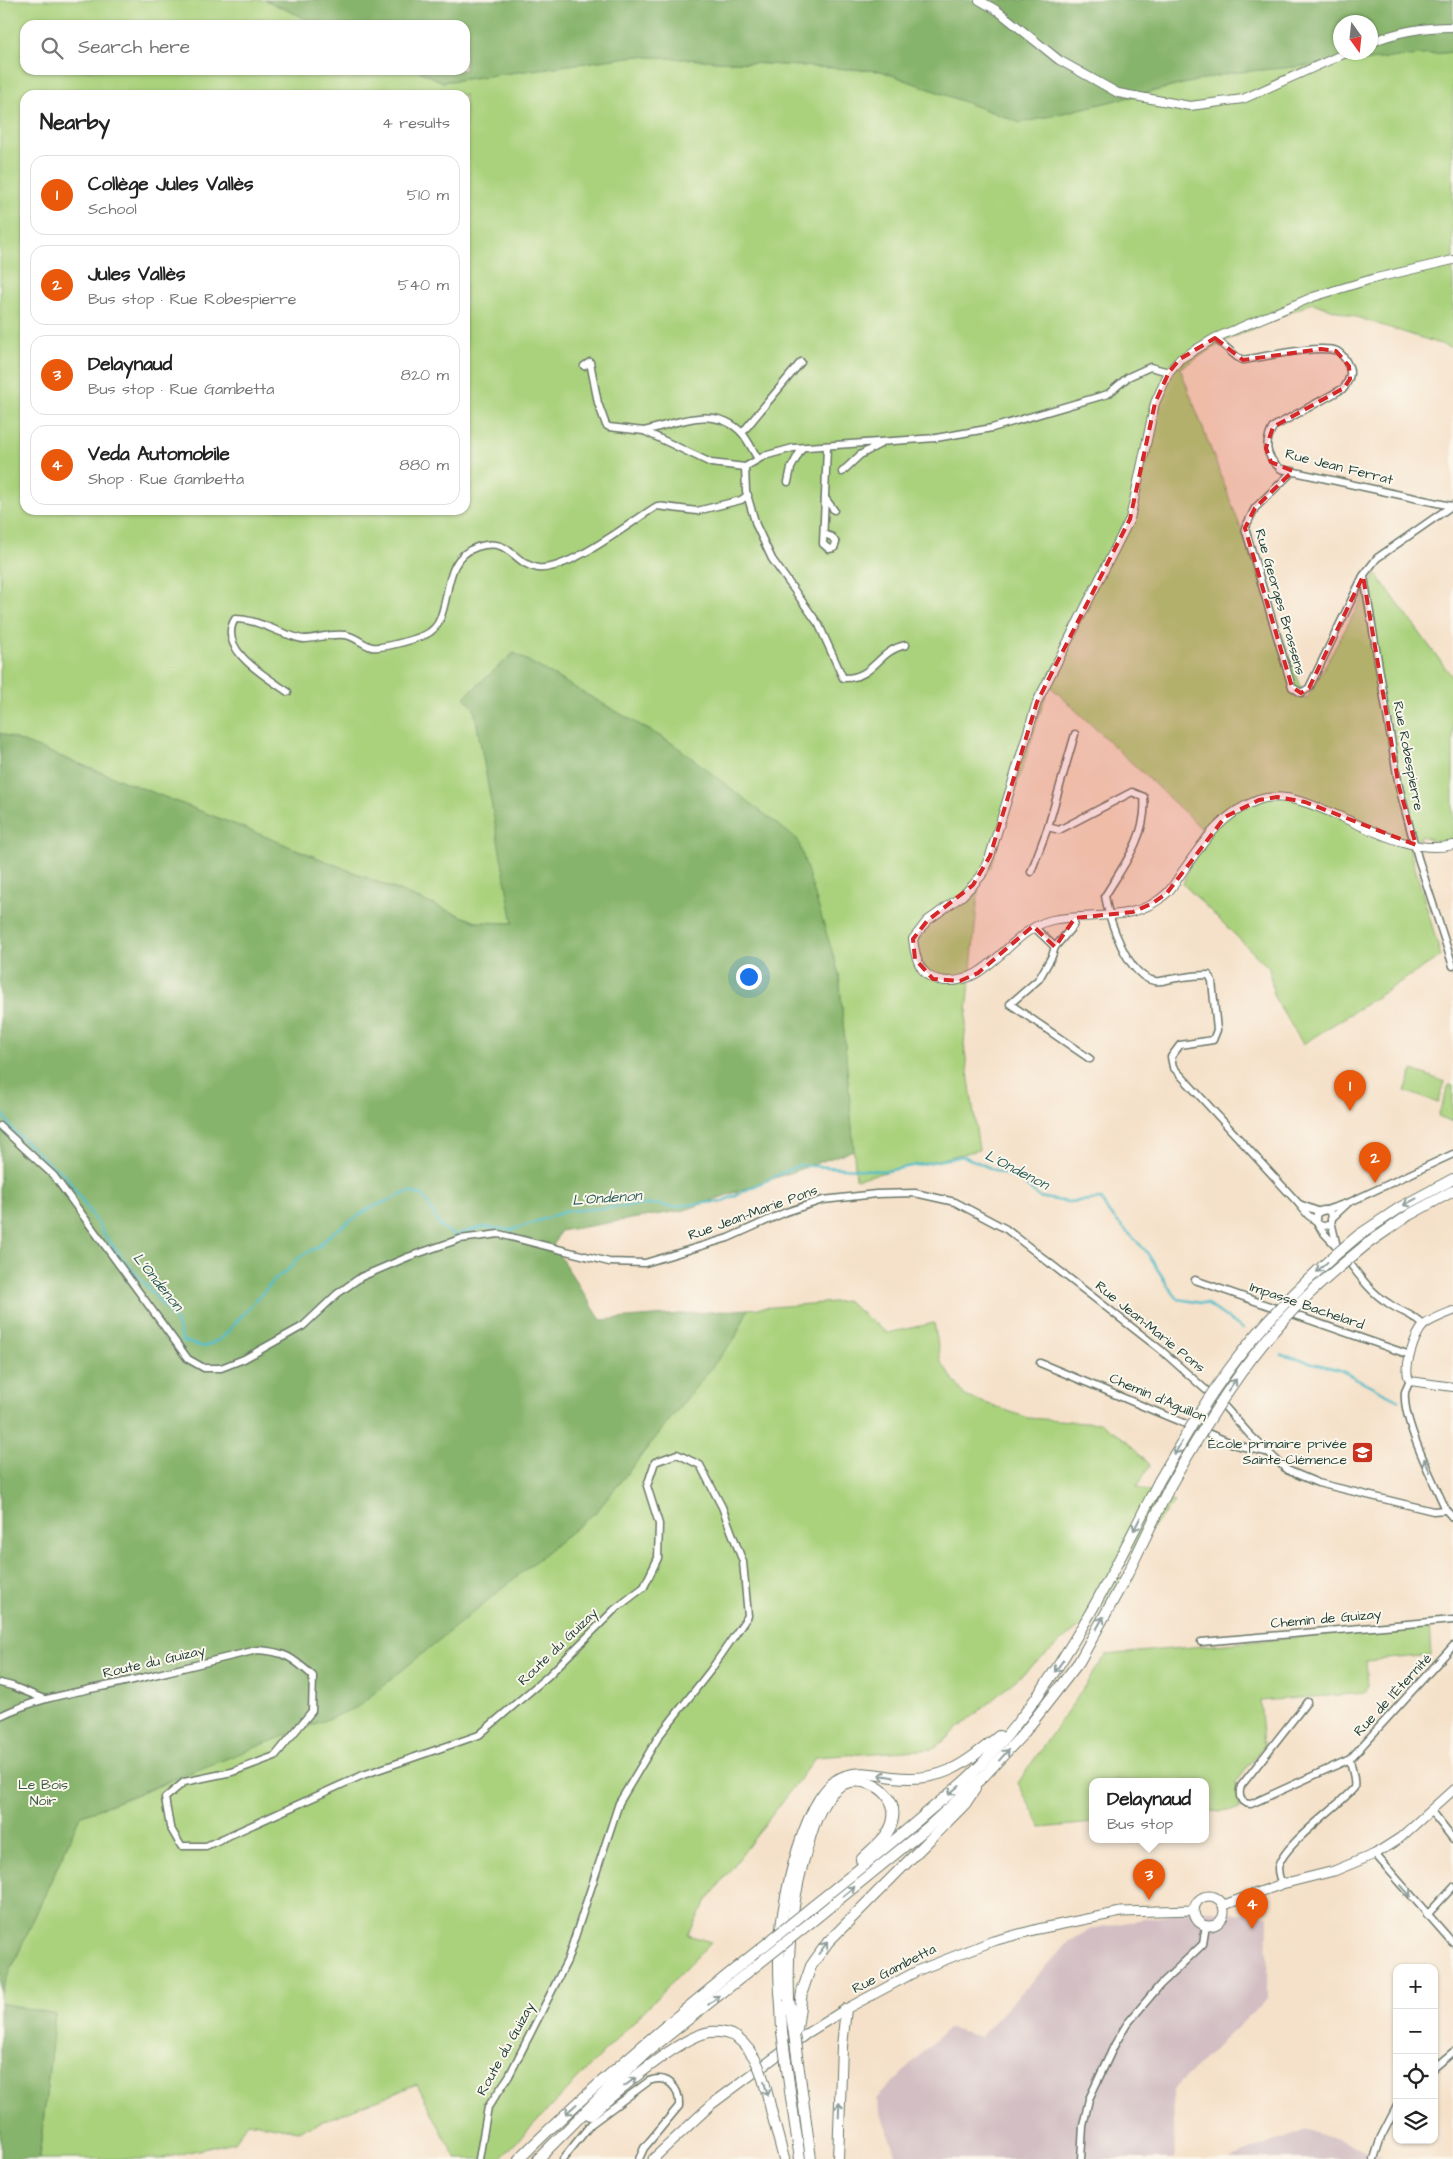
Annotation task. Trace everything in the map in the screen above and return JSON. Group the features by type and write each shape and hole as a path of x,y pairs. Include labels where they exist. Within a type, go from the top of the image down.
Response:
{"highway":[{"path":"519,2159 554,2124 700,1997 973,1774 1021,1718 1066,1656 1115,1569 1159,1480 1197,1417 1230,1368 1261,1328 1293,1293 1359,1235 1401,1206 1453,1179"},
{"path":"539,2159 633,2064 927,1828 984,1776 1022,1734 1079,1662 1127,1575 1170,1486 1207,1423 1239,1375 1302,1301 1367,1244 1409,1215 1453,1191"},
{"path":"811,2159 800,2081 785,2002 780,1938 790,1877 803,1834 816,1805 828,1787 842,1776 864,1772 916,1779 939,1775 967,1763 1021,1718"},
{"path":"800,2081 797,2016 802,1992 811,1966 828,1942 965,1804 984,1776"},
{"path":"800,2159 782,2032 789,1931 798,1879 810,1836 819,1814 828,1799 838,1788 849,1783 869,1782 876,1786 890,1800 893,1818 886,1836 837,1887"},
{"path":"838,2159 842,2046 846,2009"},
{"path":"539,2159 618,2091 687,2040 710,2032 729,2034 747,2045 762,2071 784,2159"}],"main road":[{"path":"1224,1905 1282,1884 1334,1871 1375,1854 1400,1838 1431,1812 1453,1790"},
{"path":"1206,1895 1218,1898 1224,1905 1222,1920 1217,1924 1206,1926 1200,1923 1195,1916 1196,1902 1206,1895"},
{"name":"Rue Gambetta","path":"653,2159 712,2104 809,2032 846,2009 918,1970 993,1941 1121,1912 1194,1910"}],"street":[{"path":"979,0 998,11 1059,60 1118,93 1190,106 1243,99 1333,59"},
{"path":"988,0 998,11"},
{"path":"1378,39 1435,27 1453,27"},
{"path":"1453,260 1372,279 1313,297 1215,338 1180,359 1169,372 1155,403 1130,519 1037,702 990,856 981,876 973,885 962,896 927,921 913,939 916,959 933,979 947,982 960,981 978,973 1034,927 1052,920 1110,916 1133,912 1153,903 1167,893 1196,852 1225,817 1259,800 1277,797 1304,802 1357,825 1416,845 1434,848 1453,845"},
{"name":"Rue Jean Ferrat","path":"1215,338 1243,360 1321,349 1336,351 1344,357 1350,366 1350,379 1344,388 1273,427 1268,436 1266,448 1271,462 1280,469 1452,506"},
{"path":"584,366 590,362 598,402 606,425 609,427 644,431 711,464 745,467 758,459 778,452 802,448 936,438 992,428 1108,394 1128,377 1150,367 1169,372"},
{"path":"742,433 801,362"},
{"path":"644,431 702,416 723,419 742,433 758,459"},
{"path":"842,472 860,455 881,443"},
{"path":"824,534 827,447"},
{"path":"788,482 791,468 802,448"},
{"path":"745,467 748,495 756,525 772,559 819,625 843,678 855,678 864,674 894,647 906,645"},
{"name":"Rue Georges Brassens","path":"1293,471 1255,508 1245,528 1292,687 1301,693 1309,688 1363,576"},
{"path":"288,692 244,661 230,638 230,628 235,619 247,619 303,639 326,634 347,635 373,648 388,646 429,634 443,612 454,565 460,556 469,550 490,544 502,545 536,568 558,565 578,557 657,506 697,511 741,500 748,495"},
{"path":"825,498 834,510"},
{"path":"1363,576 1377,558 1452,506"},
{"name":"Rue Robespierre","path":"1363,576 1399,788 1421,867 1453,966"},
{"path":"1031,872 1048,827 1075,734"},
{"path":"1048,827 1059,830 1132,792 1144,797 1145,806 1138,838 1131,855 1105,896 1120,945 1128,959 1143,975 1155,982 1196,975 1209,976 1212,981 1217,1030 1213,1040 1180,1045 1171,1058 1173,1068 1308,1215 1317,1222 1326,1226 1350,1202"},
{"path":"1076,918 1073,926 1055,947 1040,979 1010,1004 1090,1059"},
{"path":"1034,927 1055,947"},
{"name":"Rue Jean-Marie Pons","path":"0,1126 54,1176 188,1359 204,1368 221,1368 244,1359 303,1326 337,1294 361,1277 408,1257 460,1239 499,1234 609,1262 645,1263 728,1238 786,1212 823,1200 876,1194 915,1193 955,1202 1006,1229 1161,1350 1225,1407 1267,1452 1287,1470 1318,1483 1433,1511 1446,1510"},
{"path":"1424,1326 1417,1318 1388,1304 1362,1281 1337,1247 1322,1232 1316,1215 1322,1211 1350,1202 1453,1154"},
{"path":"1299,1204 1330,1214 1337,1247"},
{"name":"Impasse Bachelard","path":"1195,1280 1410,1355"},
{"path":"1453,1310 1424,1326 1419,1333 1406,1370 1406,1376 1410,1381 1453,1387"},
{"name":"Chemin d'Aguillon","path":"1040,1363 1236,1445 1267,1452"},
{"path":"1410,1381 1405,1391 1406,1409 1446,1510 1453,1518"},
{"name":"Route du Guizay","path":"0,1716 19,1707 44,1699 130,1681 257,1650 287,1654 314,1676 312,1711 275,1756 232,1772 184,1782 165,1798 170,1828 181,1846 206,1846 363,1775 479,1736 548,1676 614,1610 644,1587 658,1558 659,1524 647,1486 655,1462 677,1454 700,1465 722,1507 744,1562 748,1616 710,1671 659,1736 619,1803 567,1961 509,2076 488,2107 479,2159"},
{"name":"Chemin de Guizay","path":"1201,1642 1453,1620"},
{"name":"Rue de l'Éternité","path":"1307,1702 1241,1786 1239,1794 1244,1803 1251,1804 1350,1759 1453,1646"},
{"path":"0,1683 44,1699"},
{"path":"1282,1884 1278,1869 1284,1856 1305,1833 1354,1788 1356,1780 1351,1768 1350,1759"},
{"path":"1431,1812 1453,1839"},
{"path":"1375,1854 1453,1944"},
{"path":"1427,1915 1453,1887"},
{"path":"1081,2159 1083,2126 1088,2099 1115,2044 1127,2024 1160,1985 1203,1944 1206,1926"},
{"path":"1438,2065 1453,2052"},
{"path":"563,2159 591,2124 649,2081 660,2079 673,2085 679,2092 679,2106 644,2148 639,2159"},
{"path":"1374,2159 1381,2137 1393,2114"}],"highlighted area":[{"path":"1215,338 1243,360 1321,349 1336,351 1349,366 1350,379 1344,388 1273,427 1266,448 1271,462 1293,471 1255,508 1245,528 1292,687 1301,693 1309,688 1363,576 1399,787 1416,845 1305,802 1277,797 1259,800 1225,817 1167,893 1153,903 1133,912 1075,918 1055,947 1033,926 978,973 960,981 933,979 915,959 913,939 927,921 973,885 990,856 1037,702 1130,519 1155,403 1169,372 1180,359"}],"shaded area":[{"path":"1191,1910 1268,1915 1267,1999 1173,2089 1175,2159 897,2159 876,2099 948,2028 980,2037 1070,1941 1091,1929"},
{"path":"1306,2129 1381,2157 1380,2159 1229,2159"}],"green space":[{"path":"0,0 265,0 309,20 20,20 20,75 428,75 443,82 636,56 881,71 1021,123 1229,73 1453,52 1453,348 1312,303 1227,340 1180,368 1306,700 1376,574 1453,678 1453,838 1440,843 1421,836 1410,851 1441,956 1303,1044 1274,997 1269,968 1183,884 1201,828 1049,685 991,866 979,884 964,1044 979,1150 856,1179 839,974 675,745 514,653 465,697 474,708 514,923 476,922 244,828 0,733"},
{"path":"265,0 1453,0 1453,52 1378,59 1378,15 1333,15 1333,60 1368,60 1229,73 1021,123 881,71 636,56 443,82 428,75 470,75 470,20 309,20"},
{"name":"Le Bois Noir","path":"514,653 675,745 798,840 839,974 854,1150 685,1210 560,1231 553,1246 601,1320 748,1309 735,1338 597,1511 356,1708 80,1816 0,1994 0,733 244,828 476,922 513,923 474,708 464,697"},
{"path":"1413,1070 1445,1082 1438,1103 1405,1091"},
{"path":"1449,1085 1453,1086 1453,1122 1438,1116"},
{"path":"846,1301 887,1333 934,1323 941,1362 965,1396 1028,1418 1101,1423 1129,1442 1150,1465 1137,1487 1174,1502 1112,1576 1133,1581 934,1749 816,1757 706,1902 688,1935 711,1942 500,2159 456,2159 417,2084 298,2131 248,2122 234,2142 159,2159 39,2159 55,2014 0,2003 0,1994 80,1816 164,1784 597,1511 735,1338 748,1309"},
{"path":"1429,1625 1431,1655 1366,1661 1368,1686 1365,1693 1260,1701 1264,1745 1236,1783 1240,1809 1209,1812 1209,1778 1089,1778 1089,1823 1041,1828 1018,1783 1106,1655"},
{"path":"0,2003 55,2014 39,2159 0,2159"}],"waterway":[{"name":"L'Ondenon","path":"0,1109 12,1129 45,1160 66,1176 108,1240 175,1320 183,1341 204,1347 221,1339 274,1280 289,1269 299,1257 318,1247 332,1233 370,1208 408,1192 423,1195 440,1226 454,1235 484,1227 512,1230 567,1211 656,1204 669,1207 723,1201 799,1165 886,1171 963,1156 1022,1182 1039,1197 1067,1202 1101,1199 1109,1213 1146,1251 1178,1299 1207,1304 1243,1329"},
{"name":"L'Ondenon","path":"1282,1355 1340,1370 1399,1400"}],"place":[{"name":"Collège Jules Vallès","path":"1350,1111"},
{"name":"Jules Vallès","path":"1375,1183"},
{"name":"École primaire privée Sainte-Clémence","path":"1363,1452"},
{"name":"Delaynaud","path":"1149,1900"},
{"name":"Veda Automobile","path":"1252,1929"}]}
